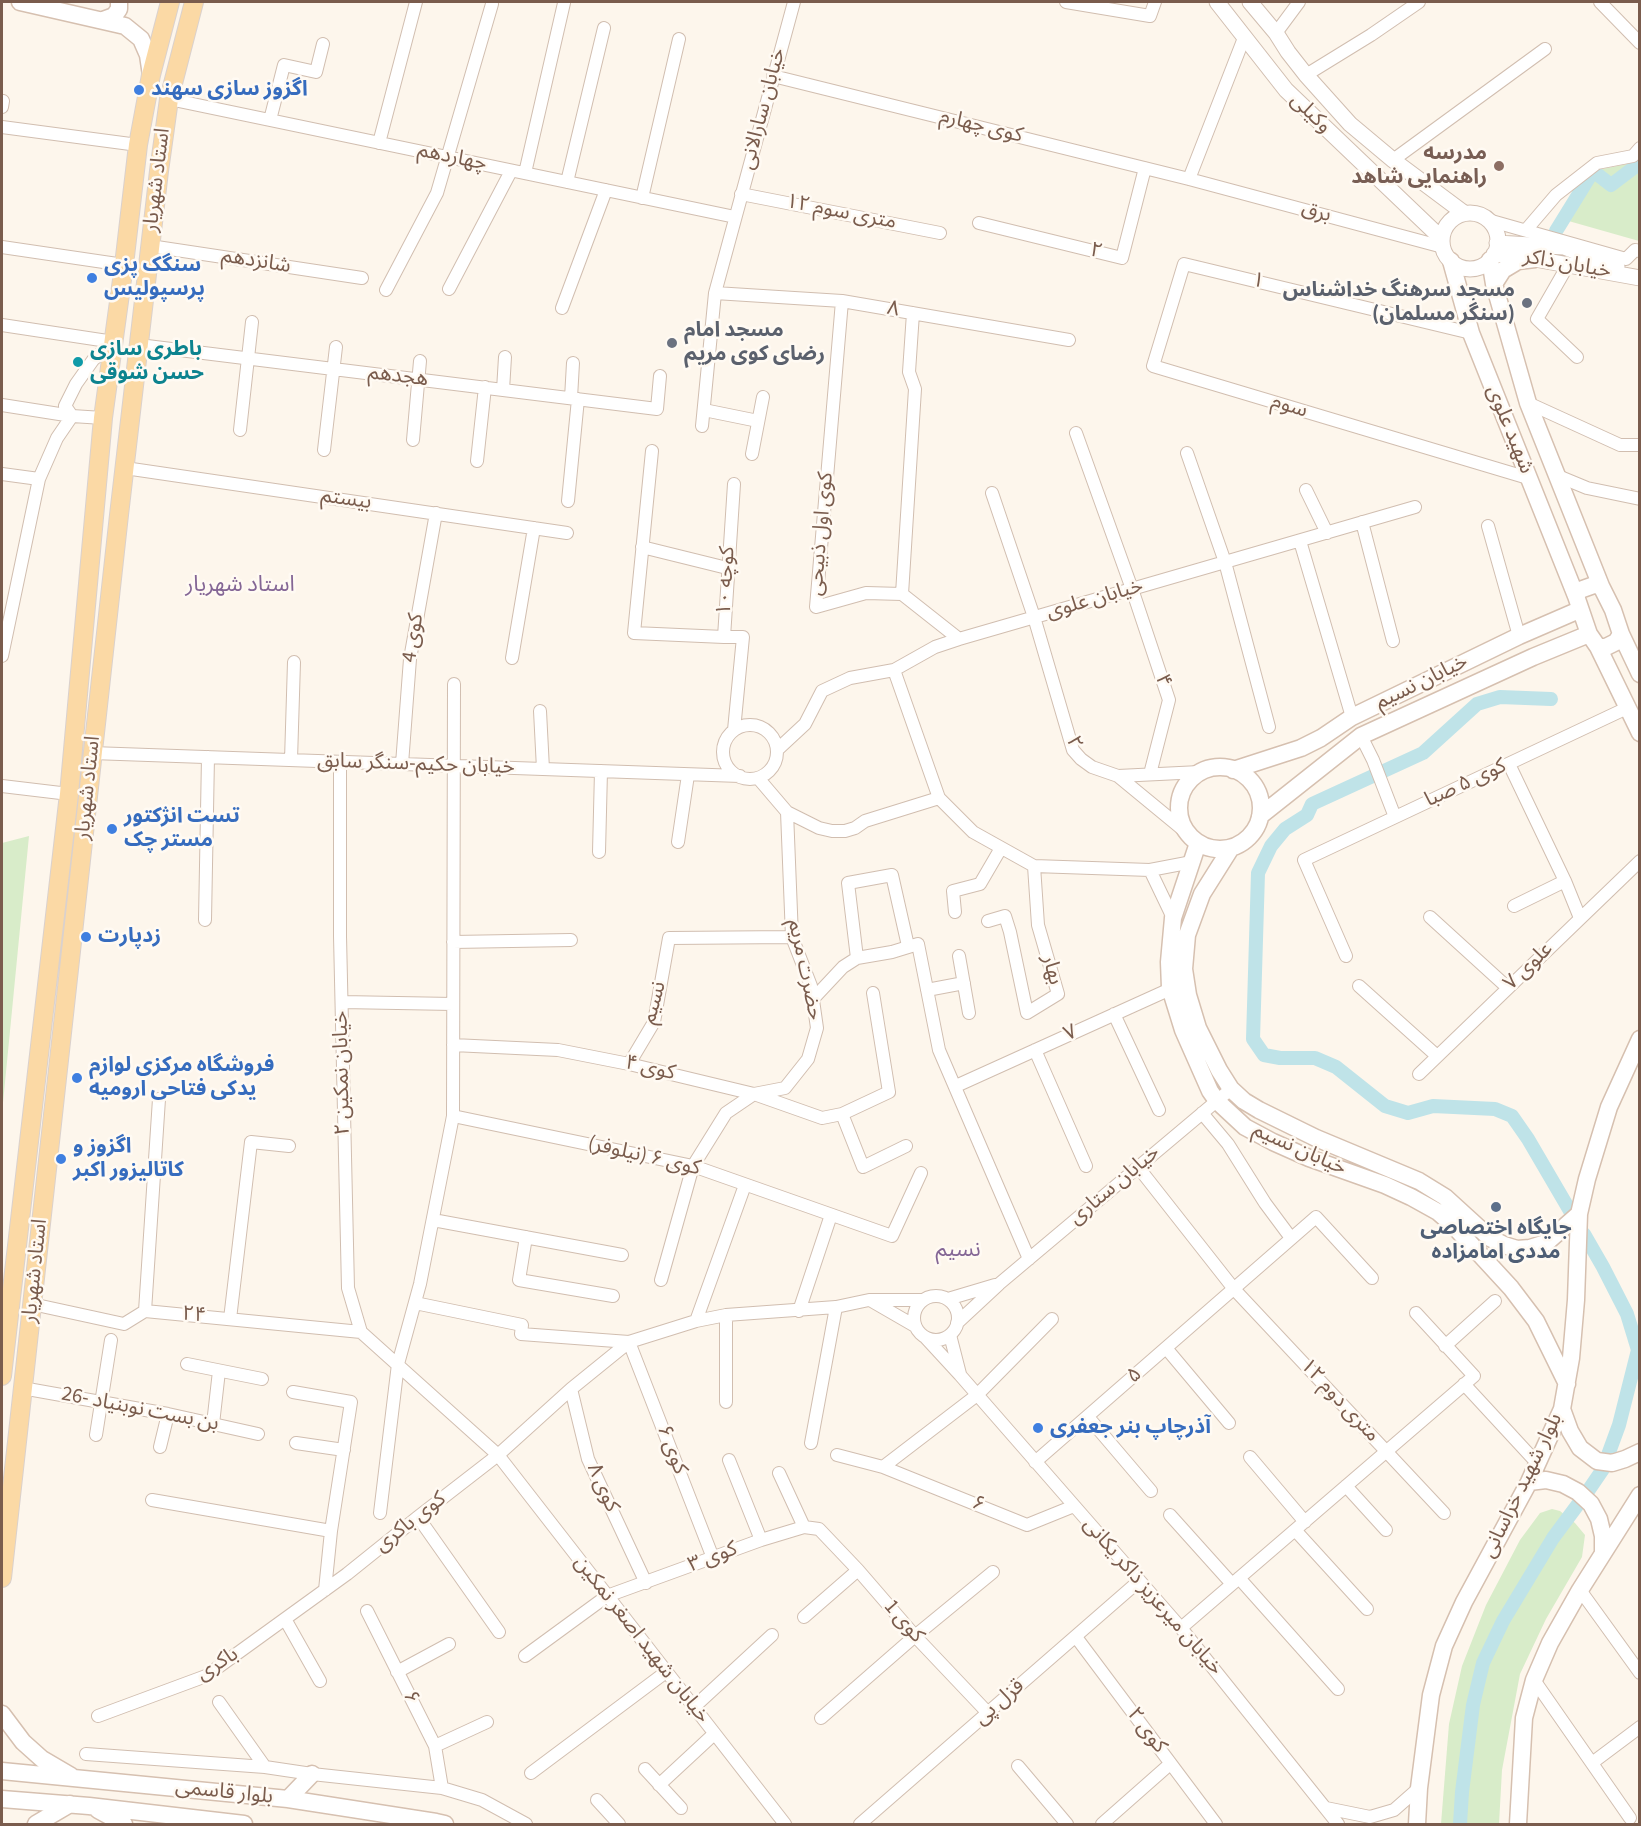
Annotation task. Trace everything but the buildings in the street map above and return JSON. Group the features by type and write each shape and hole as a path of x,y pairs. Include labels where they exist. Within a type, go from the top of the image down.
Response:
{"main road":[{"path":"20,2 125,26 141,39 148,55 151,75"},
{"path":"103,20 114,16 119,9 119,2"},
{"name":"استاد شهریار","path":"2,1376 69,794 104,418 138,145 151,75 170,2"},
{"name":"استاد شهریار","path":"2,1578 150,246 169,99 194,2"},
{"name":"شهید علوی","path":"1445,249 1471,333 1593,641"},
{"name":"شهید علوی","path":"1494,252 1494,284 1528,403 1621,634"},
{"path":"1494,284 1503,270 1518,261 1535,259"},
{"name":"خیابان نسیم","path":"1233,770 1301,748 1321,738 1352,717 1519,636 1577,603 1580,590 1587,586 1601,586"},
{"path":"1621,634 1640,674"},
{"name":"خیابان نسیم","path":"1260,816 1361,736 1533,657 1593,641 1612,645 1621,634"},
{"path":"1593,641 1640,733"},
{"path":"1216,767 1233,770 1246,777 1255,788 1260,801 1260,816 1255,830 1245,841 1231,848 1214,849 1198,843 1186,832 1179,816 1180,799 1187,783 1200,772 1216,767"},
{"name":"خیابان نسیم","path":"1198,843 1173,918 1169,962 1198,1028 1231,1089 1244,1101 1259,1110 1316,1138 1419,1181 1451,1202 1490,1238 1504,1245 1517,1249 1546,1243 1579,1214"},
{"name":"خیابان نسیم","path":"1231,848 1202,894 1187,935 1184,969 1178,986 1188,1041 1206,1084 1217,1101 1245,1126 1273,1142 1309,1158 1385,1185 1438,1212 1453,1225 1510,1288 1536,1321 1567,1384"},
{"path":"54,925 74,927"},
{"path":"50,960 70,963"},
{"name":"بلوار شهید خراسانی","path":"1417,1824 1419,1788 1431,1695 1444,1646 1464,1602 1529,1482 1563,1409 1571,1358 1576,1300 1579,1214 1608,1107 1640,1039"},
{"path":"1563,1409 1570,1431 1580,1448 1597,1461 1612,1463 1640,1452"},
{"path":"1529,1482 1546,1480 1563,1484 1578,1492 1591,1504 1599,1519 1603,1536 1602,1553"},
{"path":"1518,1824 1524,1718 1534,1680 1550,1644 1580,1590 1602,1553 1639,1500"},
{"path":"2,1714 23,1742 42,1759 74,1778"},
{"name":"بلوار قاسمی","path":"2,1772 288,1799 445,1824"},
{"path":"288,1799 312,1774"},
{"name":"بلوار قاسمی","path":"2,1799 70,1804 244,1824"},
{"path":"36,1824 70,1804"},
{"path":"89,1806 124,1824"}],"street":[{"path":"379,143 416,2"},
{"name":"خیابان سارالانی","path":"702,426 715,293 794,2"},
{"path":"1066,2 1150,16 1155,2"},
{"name":"وکیلی","path":"1217,2 1286,90 1445,249"},
{"name":"وکیلی","path":"1250,2 1306,75 1350,124 1393,160 1464,213"},
{"path":"1276,33 1299,2"},
{"path":"1306,75 1419,2"},
{"path":"1600,2 1640,43"},
{"path":"525,173 564,3"},
{"path":"386,290 436,193 492,4"},
{"path":"567,182 603,28"},
{"path":"1189,179 1244,38"},
{"path":"642,198 680,39"},
{"path":"270,120 284,65 316,72 323,44"},
{"path":"1393,160 1545,49"},
{"name":"کوی چهارم","path":"773,76 1189,179"},
{"name":"چهاردهم","path":"169,99 735,218"},
{"path":"2,127 138,145"},
{"path":"1526,230 1556,195 1597,163 1633,156 1640,148"},
{"name":"۲","path":"980,223 1122,258 1145,168"},
{"path":"449,289 511,171"},
{"name":"برق","path":"1189,179 1445,249"},
{"path":"562,308 606,190"},
{"name":"۱۲ متری سوم","path":"741,194 940,232"},
{"path":"1464,213 1481,215 1494,226 1497,234 1494,252 1475,268 1466,268 1445,249 1444,231 1448,223 1464,213"},
{"path":"1488,220 1626,259 1635,250 1640,251"},
{"name":"شانزدهم","path":"150,246 362,278"},
{"path":"2,247 124,265"},
{"name":"خیابان ذاکر","path":"1494,252 1564,247 1640,277"},
{"name":"خیابان ذاکر","path":"1494,252 1640,277"},
{"name":"۱","path":"1184,264 1471,333"},
{"name":"سوم","path":"1184,264 1153,366 1528,478"},
{"path":"1568,265 1537,319 1577,357"},
{"name":"۸","path":"715,293 842,301 1069,340"},
{"name":"کوی اول ذبیحی","path":"842,301 816,607 866,593 902,594"},
{"path":"913,313 909,372 915,389 902,594 959,639"},
{"path":"240,430 252,322"},
{"path":"2,325 114,342"},
{"path":"72,416 65,406 76,384 93,360 114,342"},
{"name":"هجدهم","path":"139,345 657,409 660,376"},
{"path":"324,450 336,347"},
{"path":"503,390 505,357"},
{"path":"413,440 420,361"},
{"path":"568,501 574,399 573,363"},
{"path":"477,461 485,387"},
{"path":"752,454 762,397"},
{"path":"1528,403 1620,445 1640,445"},
{"path":"2,405 72,416 104,418"},
{"path":"704,410 758,421"},
{"path":"2,656 39,479 57,438 72,416"},
{"name":"۴","path":"1076,433 1169,700 1150,774"},
{"path":"651,451 634,633 724,637"},
{"path":"1187,453 1225,562 1269,727"},
{"name":"بیستم","path":"125,468 567,532"},
{"path":"2,474 39,479"},
{"path":"1558,476 1587,488 1640,499"},
{"name":"کوچه ۱۰","path":"734,484 724,637 744,637 734,730"},
{"path":"1306,490 1327,533"},
{"path":"992,493 1034,617"},
{"name":"خیابان علوی","path":"777,750 805,724 822,691 850,678 894,670 935,647 959,639 1415,507"},
{"name":"کوی 4","path":"402,764 410,659 436,513"},
{"path":"1362,522 1393,641"},
{"path":"1488,526 1519,636"},
{"path":"512,658 534,528"},
{"path":"1300,541 1352,717"},
{"path":"642,547 728,568"},
{"name":"۲","path":"1034,617 1073,750 1092,766 1118,776 1186,832"},
{"path":"291,760 294,662"},
{"path":"894,670 939,798 973,832 1034,866 1150,870 1192,862"},
{"path":"380,1512 398,1364 415,1303 453,1116 454,684"},
{"name":"کوی ۵ صبا","path":"1346,956 1304,860 1627,708"},
{"path":"540,711 543,769"},
{"path":"749,724 765,729 776,742 777,750 776,759 766,774 749,779 732,771 726,764 724,755 724,746 728,737 734,730 749,724"},
{"path":"1361,736 1395,817"},
{"name":"خیابان حکیم-سنگر سابق","path":"92,753 740,776"},
{"path":"205,921 208,757"},
{"name":"خیابان نمکین ۲","path":"340,762 348,1288 361,1332"},
{"path":"1509,764 1565,881 1580,918"},
{"path":"599,852 601,771"},
{"name":"۲","path":"1118,776 1200,772"},
{"path":"678,842 688,775"},
{"path":"758,778 787,812 819,828 832,831 855,828 865,821 939,798"},
{"path":"2,786 69,794"},
{"name":"حضرت مریم","path":"754,1094 785,1088 808,1059 817,1028 811,986 792,937 787,812"},
{"path":"955,912 953,891 980,884 1001,848"},
{"name":"علوی ۷","path":"1419,1074 1640,861"},
{"name":"بهار","path":"988,921 1005,916 1027,1013 1058,994 1038,925 1034,866"},
{"path":"1150,870 1173,918"},
{"path":"856,958 848,882 892,875 908,946"},
{"path":"1514,906 1565,881"},
{"path":"1430,917 1508,988"},
{"name":"نسیم","path":"629,1064 654,1022 669,938 792,937"},
{"path":"453,942 570,940"},
{"path":"813,999 843,967 856,958 892,952 918,944 939,1050 1029,1259"},
{"path":"959,956 969,1013"},
{"path":"927,990 964,983"},
{"name":"۷","path":"956,1086 1178,986"},
{"path":"1359,986 1437,1056"},
{"path":"873,993 889,1092 842,1114 863,1167 906,1146"},
{"path":"342,1002 453,1004"},
{"path":"1113,1014 1158,1110"},
{"name":"کوی ۴","path":"453,1045 558,1050 629,1064 754,1094 822,1118 842,1114"},
{"path":"1035,1050 1086,1166"},
{"name":"خیابان ستاری","path":"957,1323 999,1284 1231,1089"},
{"path":"662,1280 693,1166 726,1113 754,1094"},
{"path":"145,1311 159,1099"},
{"path":"1202,1113 1228,1144 1265,1203 1291,1238"},
{"name":"کوی ۶ (نیلوفر)","path":"453,1116 693,1166 892,1236 921,1173"},
{"path":"230,1319 251,1142 289,1146"},
{"path":"1138,1167 1234,1288"},
{"path":"696,1322 745,1185"},
{"path":"799,1311 831,1215"},
{"name":"۵","path":"1035,1462 1316,1217 1372,1278"},
{"path":"433,1220 622,1255"},
{"path":"526,1237 519,1280 613,1296"},
{"path":"415,1303 522,1329 629,1342 726,1315 799,1311 869,1300 921,1300 934,1295 948,1299 999,1284"},
{"name":"۱۲ متری دوم","path":"1234,1288 1444,1513"},
{"path":"869,1300 915,1326 925,1337 938,1340 950,1335 957,1323 956,1309 948,1299"},
{"path":"915,1326 914,1312 921,1300"},
{"path":"1445,1346 1495,1300"},
{"name":"۲۴","path":"32,1304 124,1323 145,1311 361,1332"},
{"path":"811,1443 836,1307"},
{"path":"1181,1628 1474,1376 1416,1313"},
{"path":"726,1315 726,1402"},
{"path":"883,1467 977,1395 1052,1320"},
{"path":"361,1332 398,1364"},
{"path":"950,1335 960,1375"},
{"name":"خیابان میرعزیز ذاکر یکانی","path":"925,1337 1181,1628 1338,1824"},
{"path":"96,1435 111,1340"},
{"name":"کوی باکری","path":"324,1590 498,1455 629,1342"},
{"name":"کوی ۶","path":"629,1342 713,1558"},
{"path":"1166,1348 1229,1423"},
{"path":"187,1364 262,1379"},
{"name":"خیابان شهید اصغر نمکین","path":"398,1364 498,1455 785,1824"},
{"path":"213,1424 219,1371"},
{"path":"1464,1384 1537,1463"},
{"name":"26- بن بست نوبنیاد","path":"22,1388 168,1414 258,1434"},
{"name":"کوی ۸","path":"572,1389 588,1459 646,1583"},
{"path":"293,1392 351,1402 324,1590"},
{"path":"160,1448 168,1414"},
{"path":"1088,1417 1151,1491"},
{"path":"296,1443 344,1450"},
{"name":"۶","path":"837,1455 883,1467 1027,1525 1074,1506"},
{"path":"1250,1457 1305,1522"},
{"path":"729,1460 761,1540"},
{"path":"779,1473 804,1527"},
{"path":"1346,1486 1386,1530"},
{"path":"152,1500 332,1531"},
{"path":"1170,1515 1338,1689"},
{"path":"418,1517 500,1632"},
{"name":"کوی ۳","path":"607,1596 761,1540 804,1527 819,1529"},
{"name":"کوی 1","path":"819,1529 988,1713"},
{"path":"1295,1530 1367,1609"},
{"path":"804,1617 858,1570"},
{"path":"821,1718 993,1572"},
{"name":"قزل پی","path":"860,1824 1139,1581"},
{"name":"باکری","path":"98,1716 206,1676 324,1590"},
{"path":"1580,1590 1640,1673"},
{"path":"525,1656 607,1596"},
{"name":"۶","path":"367,1611 435,1746 442,1788"},
{"path":"285,1619 320,1681"},
{"path":"694,1707 772,1635"},
{"name":"کوی ۲","path":"1076,1637 1216,1824"},
{"path":"397,1672 449,1644"},
{"path":"531,1773 666,1672"},
{"path":"1534,1680 1630,1818"},
{"path":"219,1702 265,1767"},
{"path":"435,1746 487,1722"},
{"path":"1592,1763 1640,1727"},
{"path":"659,1785 714,1734"},
{"path":"86,1754 265,1767 442,1788 482,1800 526,1824"},
{"path":"1102,1824 1170,1764"},
{"path":"1018,1766 1067,1824"},
{"path":"645,1769 681,1808"},
{"path":"1326,1808 1370,1817 1394,1810 1419,1788"},
{"path":"597,1800 615,1823"}],"green space":[{"path":"1639,159 1639,241 1558,218 1573,191 1597,170 1632,163"},
{"path":"29,836 2,1113 2,843"},
{"path":"1552,1509 1560,1511 1585,1535 1582,1557 1546,1619 1520,1674 1502,1770 1499,1824 1441,1824 1449,1724 1462,1666 1486,1605 1520,1540 1540,1513"}],"waterway":[{"path":"1556,231 1593,171 1611,185 1640,163"},
{"path":"1551,699 1500,697 1477,704 1423,753 1312,804 1307,815 1285,829 1271,846 1258,873 1253,1039 1264,1055 1280,1058 1315,1058 1336,1067 1385,1106 1408,1113 1433,1106 1495,1109 1512,1116 1573,1216"},
{"path":"1584,1234 1627,1314 1638,1350 1619,1425 1608,1455"},
{"path":"1588,1491 1603,1469"},
{"path":"1460,1824 1473,1705 1483,1663 1503,1621 1553,1538 1579,1503"}],"place":[{"name":"اگزوز سازی سهند","path":"139,90"},
{"name":"مدرسه راهنمایی شاهد","path":"1499,166"},
{"name":"سنگک پزی پرسپولیس","path":"92,278"},
{"name":"مسجد سرهنگ خداشناس (سنگر مسلمان)","path":"1527,303"},
{"name":"مسجد امام رضای کوی مریم","path":"672,343"},
{"name":"باطری سازی حسن شوقی","path":"78,362"},
{"name":"تست انژکتور مستر چک","path":"112,829"},
{"name":"زدپارت","path":"86,937"},
{"name":"فروشگاه مرکزی لوازم یدکی فتاحی ارومیه","path":"77,1078"},
{"name":"اگزوز و کاتالیزور اکبر","path":"61,1159"},
{"name":"جایگاه اختصاصی مددی امامزاده","path":"1496,1207"},
{"name":"آذرچاپ بنر جعفری","path":"1038,1428"}],"district":[{"name":"استاد شهریار","path":"240,586"},
{"name":"نسیم","path":"958,1251"}]}
